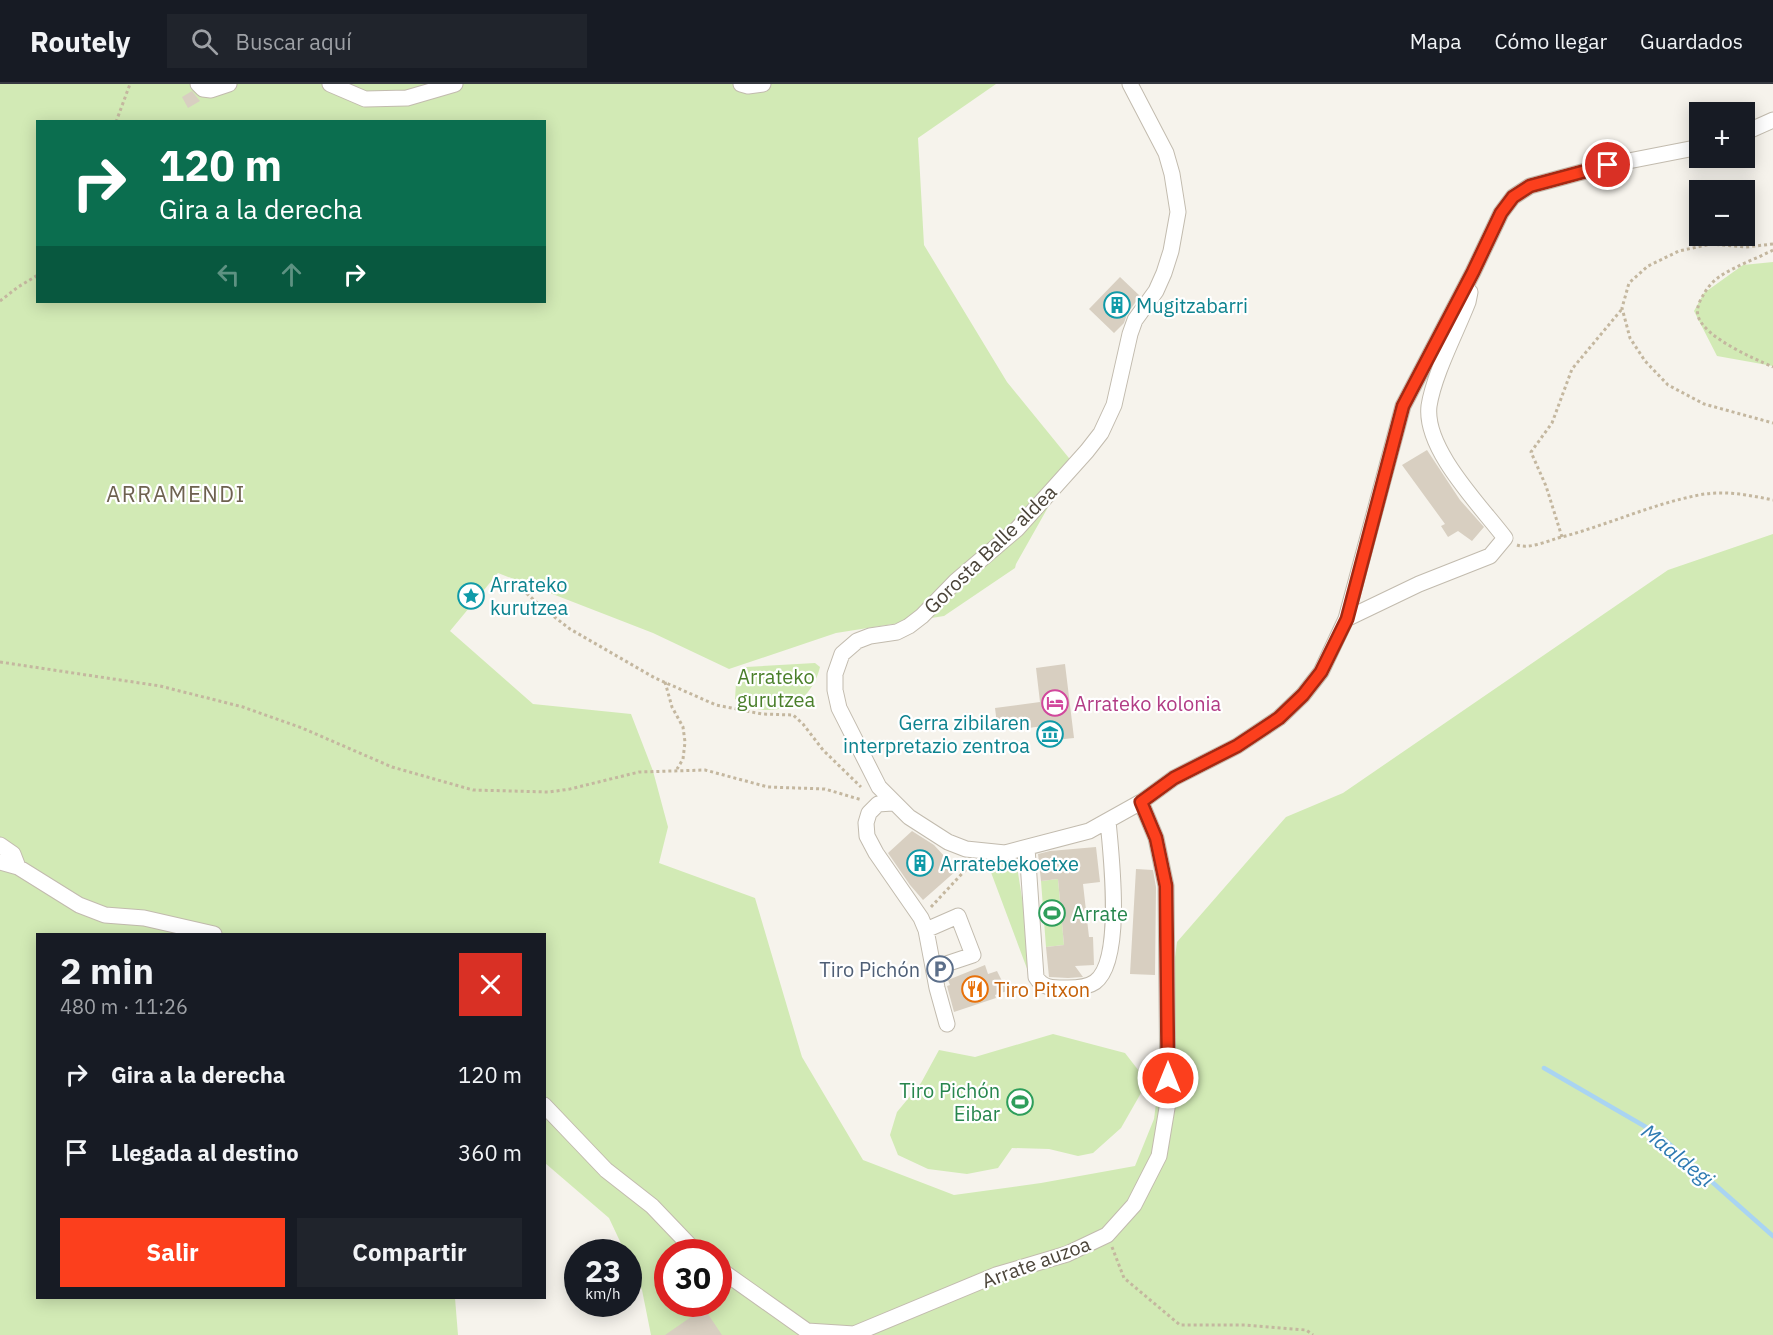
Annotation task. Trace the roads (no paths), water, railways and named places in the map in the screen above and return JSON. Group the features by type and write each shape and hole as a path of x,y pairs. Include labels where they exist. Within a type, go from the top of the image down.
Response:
{"street":[{"path":"198,84 203,89 211,90 229,84"},
{"path":"330,84 364,99 407,99 455,84"},
{"path":"741,84 748,86 763,84"},
{"name":"Gorosta Balle aldea","path":"1130,84 1166,153 1178,212 1171,251 1164,273 1156,291 1135,320 1114,405 1101,433 1017,529 956,581 922,616 897,632 870,636 857,641 842,654 835,674 835,690 839,708 885,803 948,842 966,849 1005,853 1089,831 1141,802 1174,778 1237,746 1279,718 1303,695 1321,672 1347,619 1403,406 1473,272"},
{"path":"1755,128 1773,120"},
{"path":"1347,619 1410,588 1490,556 1505,538 1444,460 1430,424 1429,406 1436,380 1468,302 1473,272 1501,213 1513,197 1530,186 1608,165 1689,149"},
{"name":"Arrate auzoa","path":"732,1278 807,1331 854,1334 996,1275 1067,1254 1107,1235 1134,1205 1159,1156 1168,1101 1166,886 1156,838 1141,802"},
{"path":"885,803 869,813 866,823 867,836 876,854 924,924 947,1023"},
{"path":"1027,848 1036,977 1047,987 1083,986 1095,982 1106,967 1112,939 1114,879 1108,821"},
{"path":"0,846 13,854 18,867"},
{"path":"0,862 18,867 79,905 105,915 144,918 210,933"},
{"path":"924,924 958,916 973,955 934,968"},
{"path":"546,1107 606,1170 652,1206 684,1239"}],"waterway":[{"name":"Maaldegi","path":"1544,1068 1658,1134 1773,1236"}],"place":[{"name":"Mugitzabarri","path":"1117,305"},
{"name":"Arrateko kurutzea","path":"471,596"},
{"name":"Arrateko kolonia","path":"1055,703"},
{"name":"Gerra zibilaren interpretazio zentroa","path":"1050,734"},
{"name":"Arratebekoetxe","path":"920,863"},
{"name":"Arrate","path":"1052,913"},
{"name":"Tiro Pichón","path":"940,969"},
{"name":"Tiro Pitxon","path":"975,989"},
{"name":"Tiro Pichón Eibar","path":"1020,1102"}],"district":[{"name":"ARRAMENDI","path":"176,493"}],"park label":[{"name":"Arrateko gurutzea","path":"776,688"}]}
